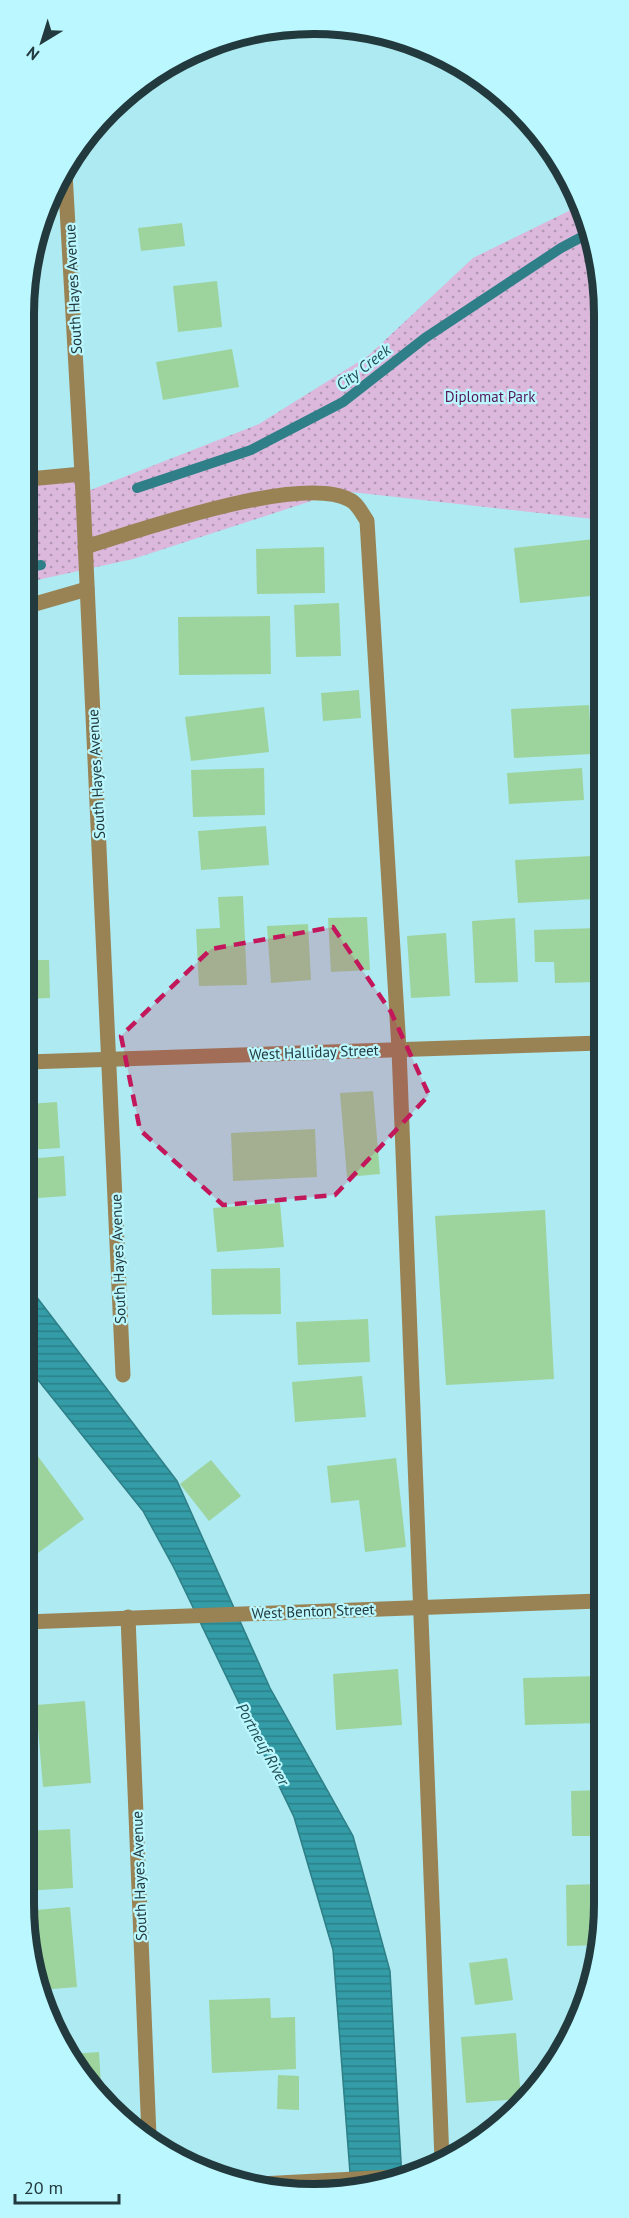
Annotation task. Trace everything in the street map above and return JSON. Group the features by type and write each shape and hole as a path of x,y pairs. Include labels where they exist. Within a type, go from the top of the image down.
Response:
{"street":[{"name":"South Hayes Avenue","path":"66,186 111,1058 123,1375"},
{"path":"34,479 82,474"},
{"path":"85,547 210,509 312,490 351,500 367,521 399,1049 442,2153"},
{"path":"34,604 87,589"},
{"name":"West Halliday Street","path":"34,1062 594,1043"},
{"name":"West Benton Street","path":"34,1622 594,1601"},
{"name":"South Hayes Avenue","path":"128,1617 149,2129"},
{"path":"292,2183 364,2179"}],"highlighted area":[{"path":"333,927 391,1012 429,1095 335,1195 223,1205 140,1130 121,1036 211,949"}],"green space":[{"name":"Diplomat Park","path":"574,209 585,242 594,296 594,519 342,491 133,559 34,581 34,479 82,474 83,493 259,424 368,356 473,258"}],"water":[{"name":"Portneuf River","path":"34,1293 177,1481 270,1688 353,1836 390,1971 401,2170 351,2181 333,1950 294,1817 174,1568 143,1511 34,1375"}],"building":[{"path":"182,223 185,246 141,251 138,228"},
{"path":"217,281 222,327 178,332 173,286"},
{"path":"232,349 239,387 163,400 156,362"},
{"path":"594,539 594,596 520,603 514,548"},
{"path":"324,547 325,593 257,594 256,549"},
{"path":"339,603 341,656 296,657 294,605"},
{"path":"270,616 271,674 179,675 178,617"},
{"path":"359,690 361,718 323,721 321,693"},
{"path":"589,705 592,754 514,758 511,709"},
{"path":"264,707 269,752 191,761 185,717"},
{"path":"264,768 265,815 193,817 191,770"},
{"path":"582,768 584,800 509,804 507,773"},
{"path":"266,826 269,865 201,870 198,831"},
{"path":"592,856 594,899 518,903 515,860"},
{"path":"243,896 247,985 199,986 196,929 220,928 218,897"},
{"path":"367,917 370,970 331,972 328,918"},
{"path":"515,918 518,982 475,983 472,921"},
{"path":"308,924 311,980 271,983 267,926"},
{"path":"594,928 594,982 555,983 554,962 535,962 534,930"},
{"path":"446,933 450,996 411,998 407,936"},
{"path":"34,960 49,960 50,998 34,999"},
{"path":"373,1091 380,1174 347,1177 340,1093"},
{"path":"57,1102 60,1148 34,1150 34,1104"},
{"path":"315,1129 317,1177 233,1181 231,1133"},
{"path":"64,1156 66,1196 34,1198 34,1158"},
{"path":"280,1203 284,1247 217,1252 213,1208"},
{"path":"545,1210 554,1379 446,1385 435,1216"},
{"path":"280,1268 281,1314 212,1315 211,1269"},
{"path":"368,1319 370,1362 298,1365 296,1322"},
{"path":"362,1376 366,1417 295,1422 292,1382"},
{"path":"34,1451 84,1519 34,1556"},
{"path":"396,1458 406,1547 365,1552 359,1500 331,1503 327,1466"},
{"path":"211,1460 241,1496 209,1521 180,1484"},
{"path":"398,1669 402,1725 336,1730 333,1674"},
{"path":"594,1676 594,1723 525,1725 523,1678"},
{"path":"85,1701 91,1783 43,1787 36,1705"},
{"path":"594,1790 594,1836 572,1836 571,1791"},
{"path":"70,1829 73,1888 34,1890 34,1831"},
{"path":"594,1884 591,1945 567,1946 566,1885"},
{"path":"70,1907 77,1987 48,1989 40,1958 34,1910"},
{"path":"507,1958 513,2000 475,2005 469,1963"},
{"path":"270,1998 271,2018 295,2017 296,2069 212,2073 209,2000"},
{"path":"516,2033 521,2092 513,2100 466,2103 461,2037"},
{"path":"99,2052 101,2085 92,2074 78,2053"},
{"path":"278,2075 299,2076 299,2110 277,2109"}],"waterway":[{"name":"City Creek","path":"137,488 251,450 343,402 425,338 561,248 583,236"},
{"name":"City Creek","path":"34,566 41,565"}]}
